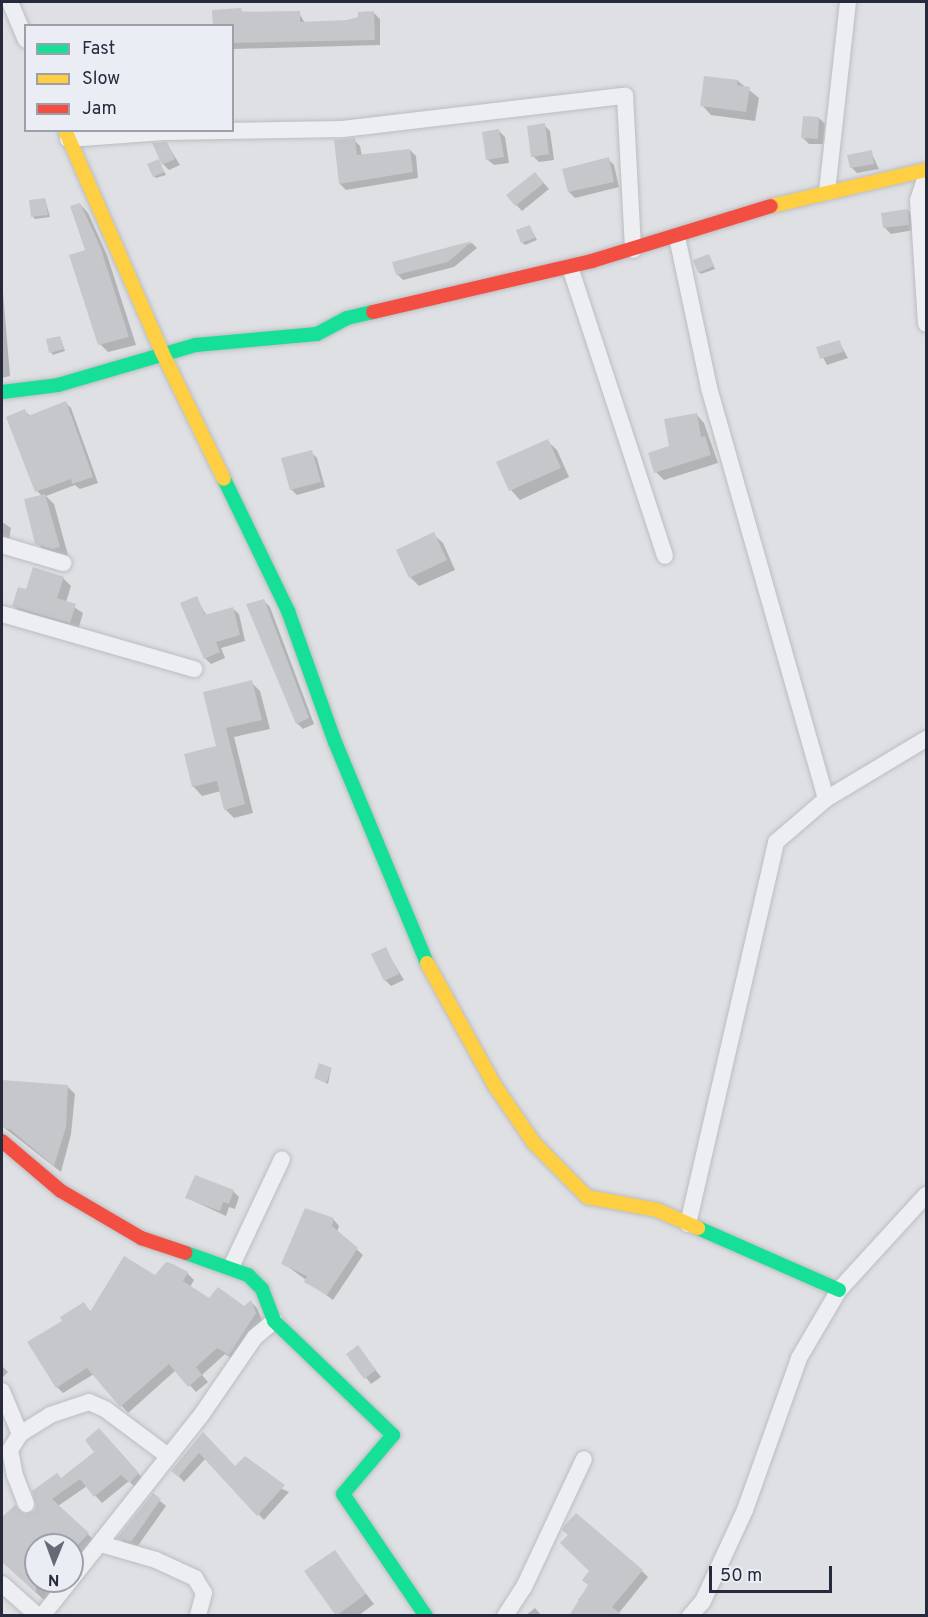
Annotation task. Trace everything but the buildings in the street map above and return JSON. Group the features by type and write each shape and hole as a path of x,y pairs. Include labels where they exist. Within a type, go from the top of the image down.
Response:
{"street":[{"path":"10,2 24,35"},
{"path":"827,192 848,2"},
{"path":"234,131 342,129 625,96 633,250"},
{"path":"164,132 67,135 162,352 288,611 386,870 441,994 478,1058 534,1143 587,1197 657,1210 838,1290"},
{"path":"2,392 58,385 162,352 196,345 300,338 347,318 570,267 677,237 752,211 927,170"},
{"path":"927,176 918,200 927,324"},
{"path":"677,237 709,388 825,799"},
{"path":"570,267 664,556"},
{"path":"2,545 63,563"},
{"path":"2,614 194,669"},
{"path":"688,1224 776,842 825,799 927,739"},
{"path":"2,1141 61,1191 141,1238 231,1267 248,1275 262,1289 274,1321 393,1435 343,1494 426,1616"},
{"path":"231,1267 282,1159"},
{"path":"690,1616 703,1601 745,1510 799,1358 838,1290 927,1195"},
{"path":"42,1616 101,1544 249,1351 255,1337 274,1321"},
{"path":"2,1391 20,1434"},
{"path":"26,1504 15,1476 10,1450 20,1434 50,1416 89,1402 105,1409 168,1456"},
{"path":"506,1616 529,1577 584,1459"},
{"path":"101,1544 156,1560 195,1578 204,1593 198,1616"},
{"path":"2,1584 38,1616"}],"traffic: fast":[{"path":"2,392 58,385 196,345 317,334 347,318 373,312"},
{"path":"224,479 288,611 335,742 427,963"},
{"path":"698,1228 839,1290"},
{"path":"186,1253 248,1275 262,1289 274,1321 393,1435 343,1494 426,1616"}],"traffic: slow":[{"path":"66,132 162,352 224,479"},
{"path":"771,206 926,170"},
{"path":"427,963 495,1086 534,1143 587,1197 657,1210 698,1228"}],"traffic: jam":[{"path":"373,312 592,261 771,206"},
{"path":"2,1141 61,1191 141,1238 186,1253"}]}
